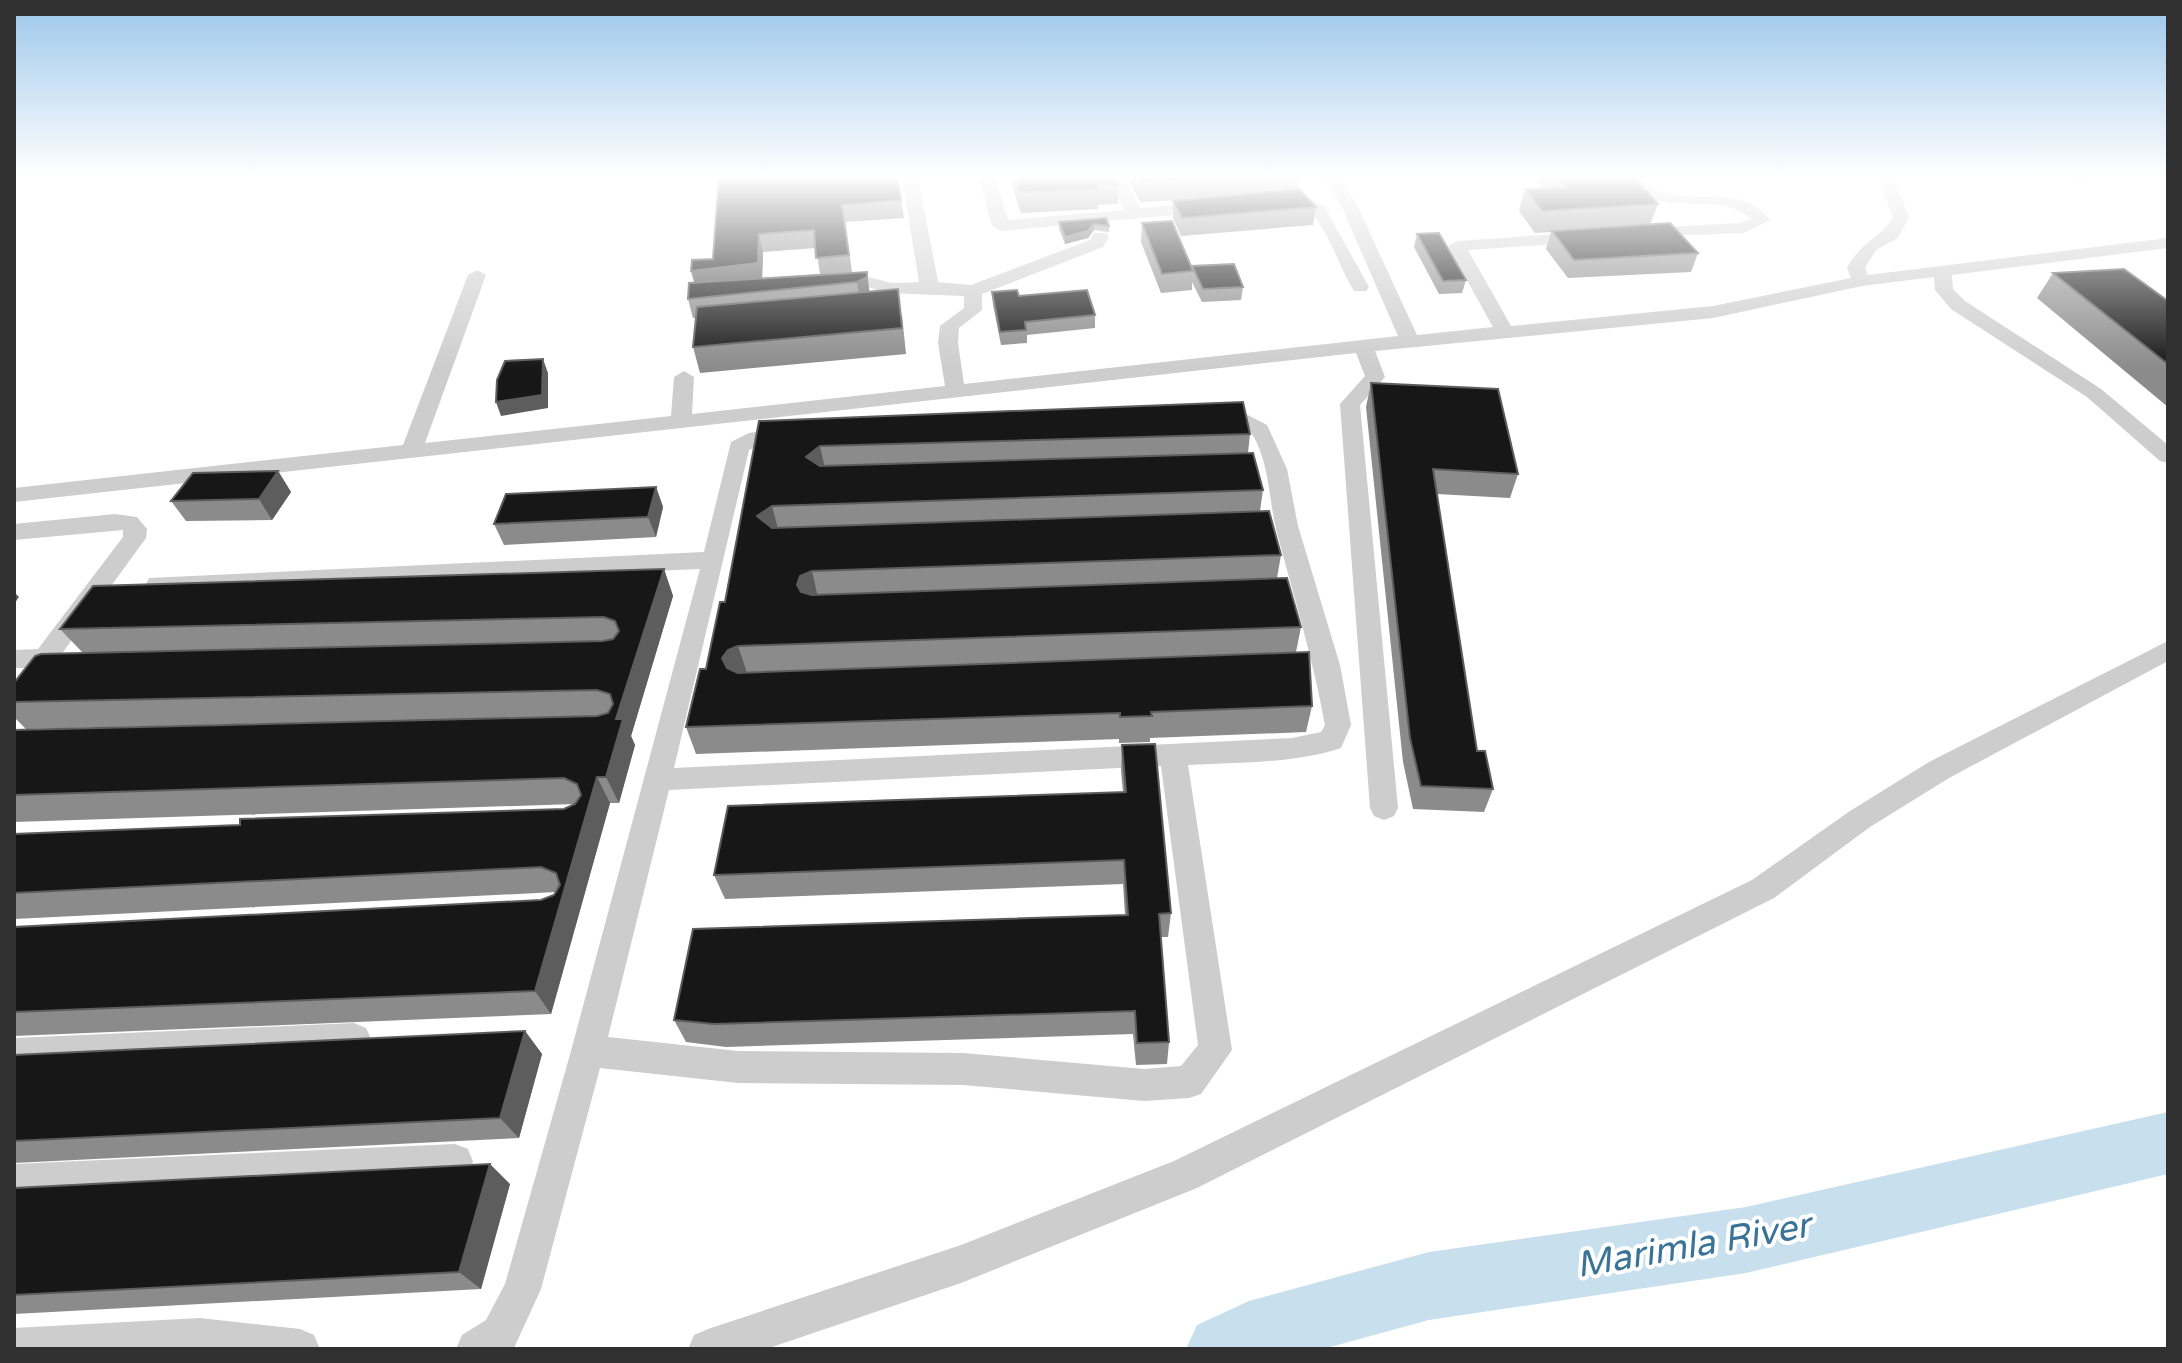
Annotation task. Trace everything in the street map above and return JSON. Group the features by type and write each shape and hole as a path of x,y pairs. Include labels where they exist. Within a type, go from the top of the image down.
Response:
{"street":[{"path":"923,241 929,287"},
{"path":"822,284 873,280 882,296 929,287 973,291 1097,241"},
{"path":"1335,241 1360,287"},
{"path":"1365,241 1410,341"},
{"path":"1505,331 1457,246 1533,241"},
{"path":"1862,281 1856,268 1862,254 1875,241"},
{"path":"14,495 412,449 956,394 1410,341 1713,312 1862,281 2168,243"},
{"path":"2052,257 2070,271"},
{"path":"1943,271 1944,290 1958,305 2094,393 2168,456"},
{"path":"412,449 477,275"},
{"path":"956,394 948,343 950,326 973,310 973,291"},
{"path":"1364,347 1375,377 1350,404 1384,808"},
{"path":"681,423 684,377"},
{"path":"655,780 1292,749 1331,741 1338,725 1327,665 1307,592 1279,526 1276,469 1260,429 1240,417 1192,419"},
{"path":"476,1349 500,1334 522,1289 588,1051 655,780 714,560 739,447 757,438 812,432"},
{"path":"1245,470 1276,469"},
{"path":"14,532 129,522 135,529 134,538 14,700"},
{"path":"98,587 714,560"},
{"path":"1276,593 1307,592"},
{"path":"708,1349 961,1264 1184,1175 1763,889 1860,819 1939,770 2168,650"},
{"path":"1296,666 1327,665"},
{"path":"588,1051 738,1067 963,1069 1144,1085 1189,1082 1215,1050 1173,755"},
{"path":"14,1054 389,1038"},
{"path":"14,1182 455,1162"},
{"path":"14,1348 200,1337 300,1349"}],"building":[{"path":"714,241 759,241 758,263 691,271 692,260 713,259"},
{"path":"815,241 847,241 849,255 816,258"},
{"path":"1149,241 1180,241 1193,271 1162,274"},
{"path":"1421,241 1443,241 1466,280 1443,281"},
{"path":"1559,241 1686,241 1698,253 1574,260"},
{"path":"1234,264 1243,287 1203,289 1192,266"},
{"path":"2124,269 2168,301 2168,364 2053,273"},
{"path":"867,272 867,277 857,282 688,299 689,283"},
{"path":"898,289 902,328 693,347 697,307"},
{"path":"1017,290 1019,296 1087,290 1095,315 1025,322 1026,330 1000,332 992,292"},
{"path":"543,359 542,395 496,402 497,380 505,361"},
{"path":"1371,383 1498,389 1518,474 1433,469 1477,751 1485,751 1493,789 1421,786 1410,738"},
{"path":"1243,402 1250,434 820,446 806,457 820,466 1253,453 1263,490 772,506 757,516 772,528 1269,511 1281,555 812,571 800,576 797,585 801,592 812,595 1287,578 1301,627 738,646 728,650 722,658 727,668 738,673 1309,652 1312,706 1151,712 1152,716 1120,717 1120,713 686,727 700,669 706,669 720,602 725,602 759,421"},
{"path":"278,471 259,499 171,501 193,473"},
{"path":"656,487 648,517 494,524 506,494"},
{"path":"664,569 616,719 623,719 606,777 597,777 535,991 14,1012 14,927 541,900 554,895 560,885 556,873 541,867 14,893 14,834 240,825 240,819 564,809 575,804 581,795 577,784 564,778 14,795 14,730 597,716 608,713 613,704 610,694 597,690 14,702 14,683 35,656 41,654 603,641 613,639 619,631 615,621 604,617 60,629 93,586"},
{"path":"1155,744 1171,913 1159,914 1169,1042 1137,1043 1135,1011 714,1024 674,1020 693,929 1128,915 1124,860 714,875 728,806 1126,792 1122,745"},
{"path":"525,1031 500,1118 14,1141 14,1055"},
{"path":"490,1164 459,1272 14,1295 14,1188"}],"waterway":[{"name":"Marimla River","path":"1221,1349 1249,1335 1429,1286 1746,1240 2168,1143"}]}
